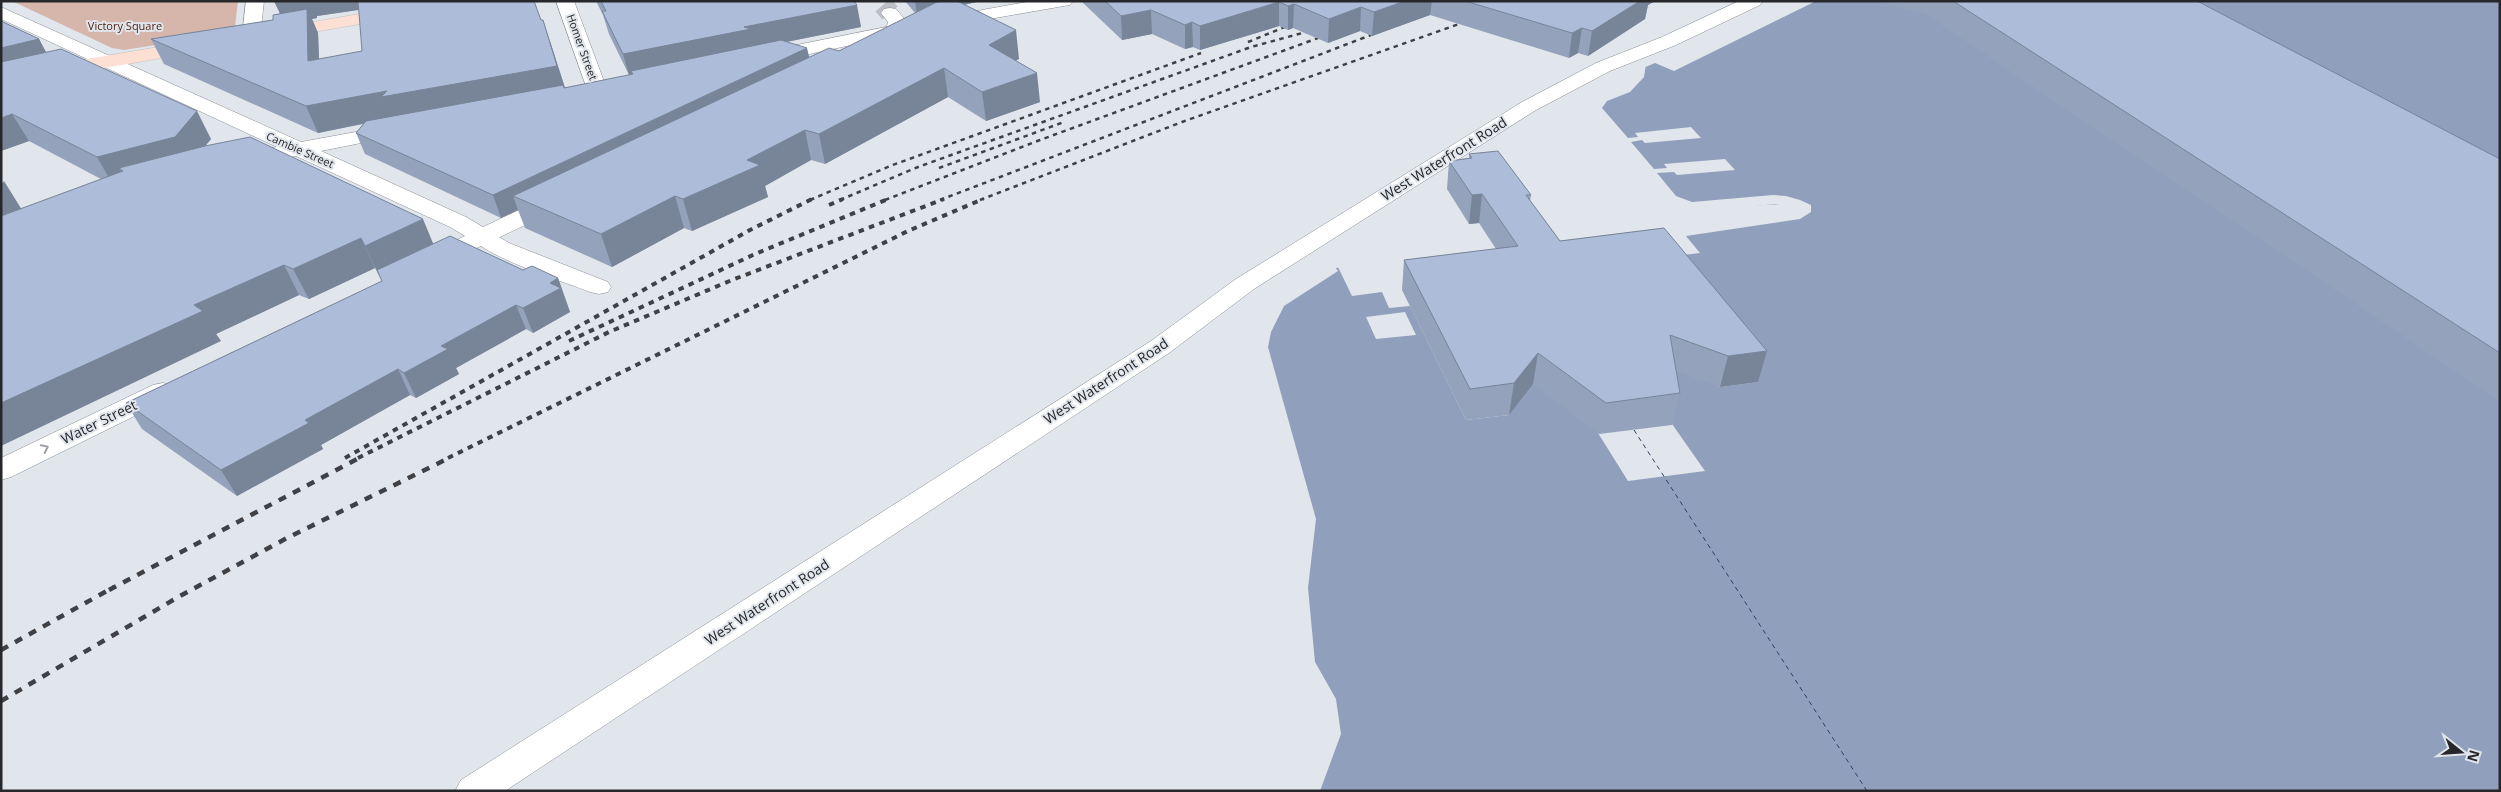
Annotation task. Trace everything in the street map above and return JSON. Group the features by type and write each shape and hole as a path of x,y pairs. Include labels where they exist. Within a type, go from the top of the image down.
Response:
{"main road":[{"path":"1,85 29,77 107,62 465,1"}],"street":[{"path":"251,37 255,1"},
{"name":"Homer Street","path":"565,1 598,92"},
{"path":"754,60 887,12 1064,1"},
{"name":"West Waterfront Road","path":"474,791 1160,347 1245,284 1446,157 1529,106 1582,77 1676,38 1754,1"},
{"name":"Cambie Street","path":"1,12 295,149 458,222 501,248 600,287"},
{"path":"857,56 871,49 887,12"},
{"path":"222,164 416,127"},
{"path":"415,269 570,195"},
{"name":"Water Street","path":"1,470 188,379"}],"green space":[{"name":"Victory Square","path":"12,1 238,1 235,27 219,35 124,50 112,48"}],"water":[{"path":"1816,1 2500,1 2500,791 1294,791 1314,717 1291,535 1271,452 1264,313 1326,269 1690,231 1789,215 1796,210 1786,204 1679,209 1584,110 1629,74 1655,63 1674,71"}],"pier":[{"path":"1646,64 1644,77 1630,92 1607,101 1602,108 1628,138 1638,137 1635,133 1691,127 1701,138 1645,143 1642,140 1631,142 1654,169 1667,168 1664,164 1725,159 1735,170 1677,175 1674,172 1657,173 1676,196 1692,202 1773,195 1786,196 1811,205 1811,212 1800,219 1686,236 1700,253 1658,258 1758,382 1720,387 1592,310 1705,471 1628,481 1526,318 1509,415 1466,420 1410,306 1389,308 1382,292 1352,296 1337,265 1689,228 1788,213 1793,209 1776,204 1693,212 1666,208 1581,111 1595,97 1589,94 1590,91"},
{"path":"1325,266 1334,266 1338,271 1284,306 1271,332 1268,347 1316,519 1308,588 1315,662 1336,699 1341,734 1320,791 1292,791 1312,717 1296,657 1289,611 1287,567 1289,535 1268,452 1265,399 1252,339 1262,311 1284,289"},
{"path":"1405,312 1416,335 1376,339 1366,317"}],"building":[{"path":"358,1 534,1 541,20 543,20 557,66 381,97 387,91 306,106 151,39 273,20 273,15 307,9 308,61 362,51"},
{"path":"601,1 854,1 857,5 744,27 751,29 623,54 602,11 606,11"},
{"path":"957,1 1016,30 989,45 1037,73 982,92 944,68 819,134 805,130 747,160 760,165 683,199 675,196 601,234 513,196 829,48 839,51 937,2"},
{"path":"1105,1 1405,1 1374,12 1361,7 1329,19 1294,4 1288,6 1279,2 1200,26 1192,22 1185,25 1151,10 1121,16"},
{"path":"1465,1 1640,1 1592,31 1582,28 1572,33"},
{"path":"1953,1 2197,1 2500,159 2500,353"},
{"path":"1,21 39,39 1,48"},
{"path":"781,40 807,48 493,195 356,133 366,121 563,85 564,88 633,74 631,71"},
{"path":"61,49 197,111 175,137 97,157 12,114 1,118 1,62"},
{"path":"250,137 423,219 365,246 361,238 293,269 284,265 194,305 203,311 1,403 1,216 123,171 119,168 205,146"},
{"path":"1498,151 1531,195 1526,195 1560,241 1664,228 1767,351 1728,356 1670,335 1680,393 1606,403 1538,353 1514,383 1470,389 1404,260 1518,246 1482,194 1472,195 1449,161 1472,158 1469,154"},
{"path":"450,236 523,270 532,266 558,278 550,283 561,288 523,308 516,305 441,346 448,349 404,373 398,369 305,420 309,423 221,470 126,403 382,281 377,270"}],"ferry route":[{"path":"1634,430 1867,791"}],"tunnel":[{"path":"883,5 890,13"}],"railway":[{"path":"1248,42 1297,22"},
{"path":"980,200 1182,122 1459,24"},
{"path":"840,200 918,167 1251,47 1317,29"},
{"path":"940,200 1384,30"},
{"path":"885,200 1040,140 1329,34"},
{"path":"810,200 890,166 1201,53"},
{"path":"939,168 1064,122"},
{"path":"829,205 843,199"},
{"path":"569,341 755,254 888,199"},
{"path":"358,458 609,332 732,280 944,199"},
{"path":"448,458 908,231 983,199"},
{"path":"345,458 750,230 810,200"},
{"path":"109,590 361,457"},
{"path":"1,701 180,596 287,538 451,457"},
{"path":"1,650 114,587"}]}
